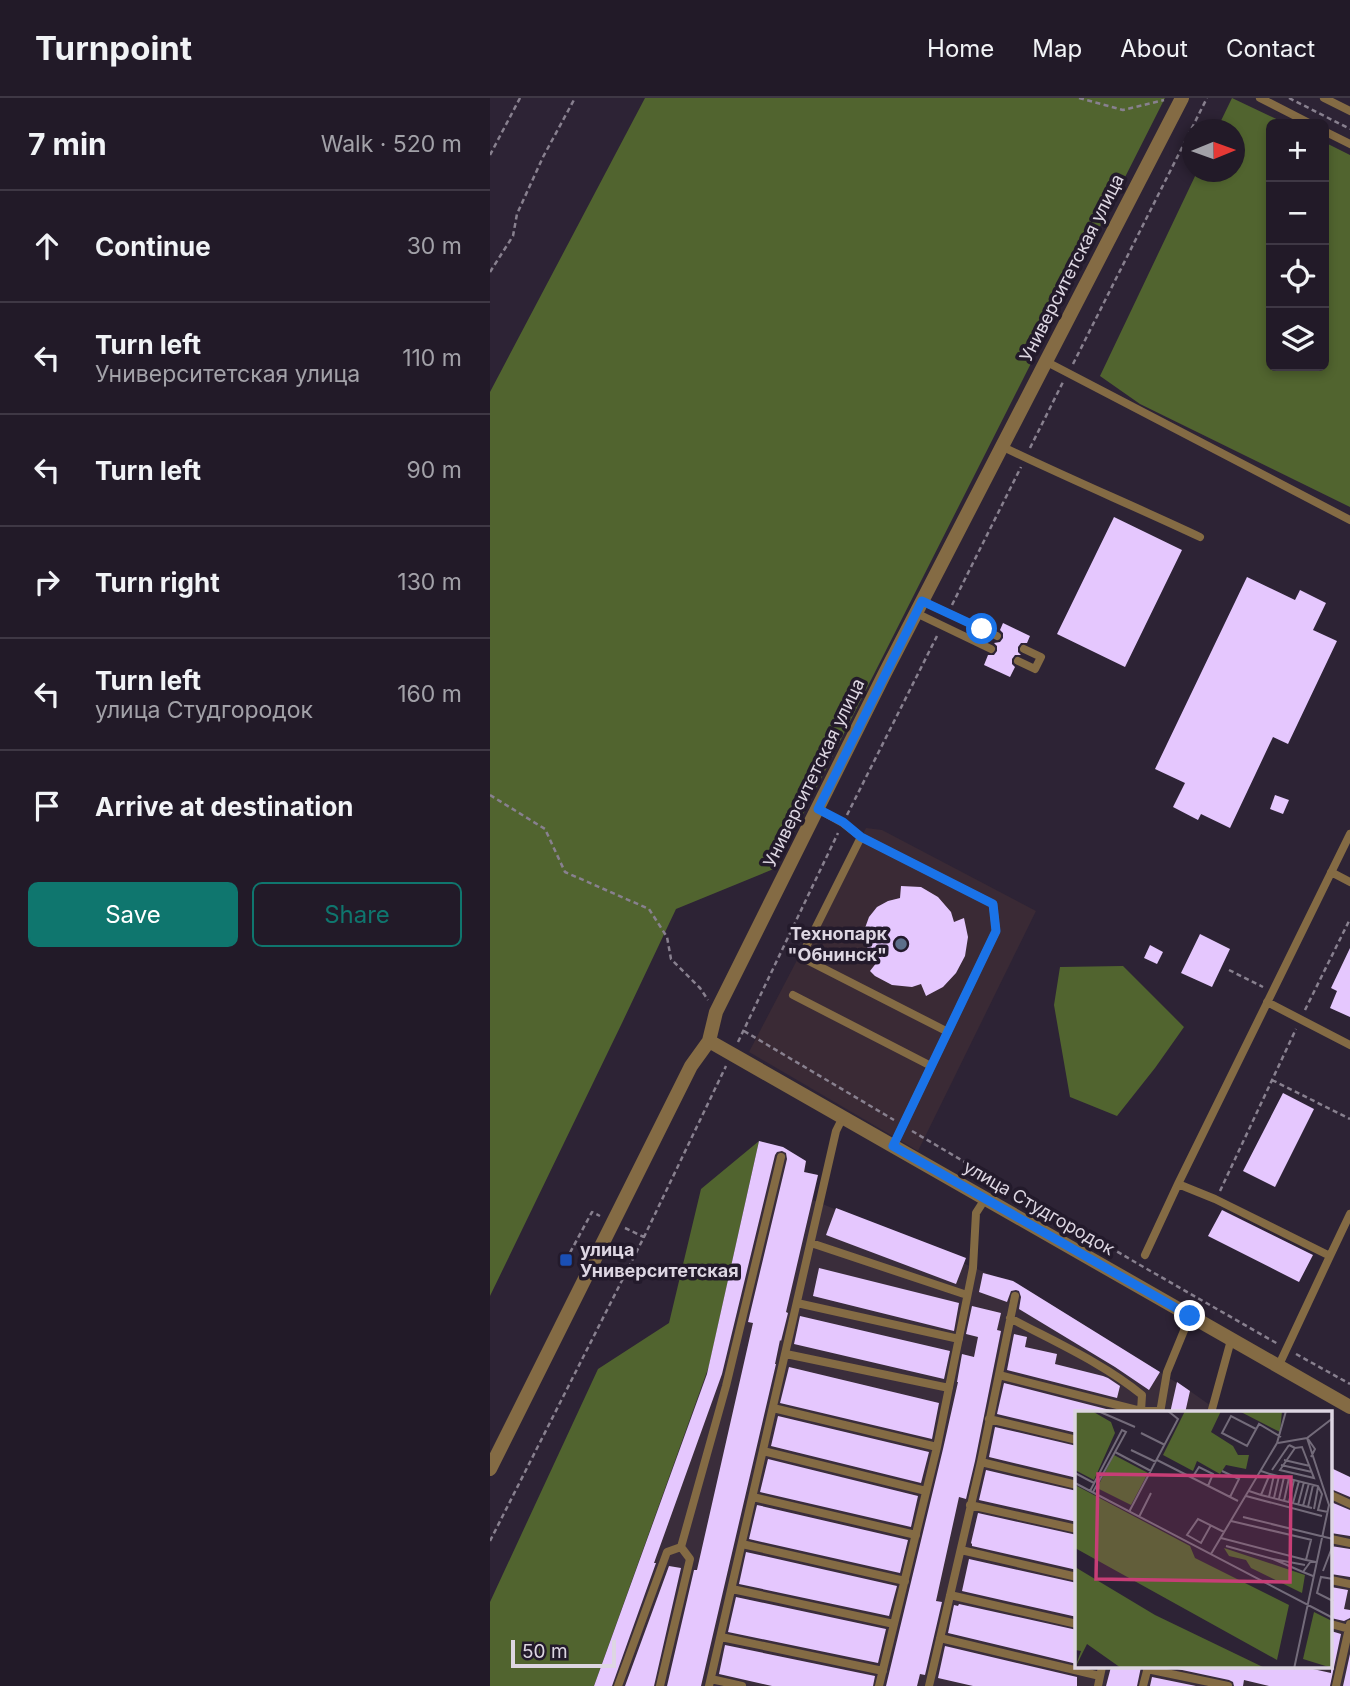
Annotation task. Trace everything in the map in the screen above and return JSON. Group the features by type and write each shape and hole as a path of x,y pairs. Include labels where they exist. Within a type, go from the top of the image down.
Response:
{"street":[{"name":"Университетская улица","path":"490,1469 691,1066 709,1041 716,1012 919,607 1182,98"},
{"name":"улица Студгородок","path":"709,1041 1350,1407"}],"lane":[{"path":"1260,98 1301,119"},
{"path":"1324,98 1350,111"},
{"path":"1329,134 1350,144"},
{"path":"1045,361 1350,520"},
{"path":"1002,446 1200,537"},
{"path":"919,607 997,636"},
{"path":"919,607 991,649"},
{"path":"1018,661 1035,669 1041,657 1024,649"},
{"path":"818,809 843,822 861,837 993,904 996,931 893,1146"},
{"path":"1145,1255 1350,834"},
{"path":"861,837 801,957 948,1032"},
{"path":"1331,872 1350,881"},
{"path":"793,995 931,1066"},
{"path":"1267,1002 1350,1045"},
{"path":"742,1686 710,1683 836,1131 843,1117"},
{"path":"681,1547 726,1386 780,1157"},
{"path":"1178,1184 1216,1199 1330,1256"},
{"path":"879,1686 937,1447 973,1268 976,1213 985,1199"},
{"path":"1279,1367 1350,1214"},
{"path":"811,1243 967,1295"},
{"path":"939,1686 929,1685 981,1462 1015,1296"},
{"path":"797,1303 959,1339"},
{"path":"1161,1411 1167,1372 1190,1316"},
{"path":"1010,1318 1127,1383 1142,1395 1141,1410"},
{"path":"1211,1411 1231,1340"},
{"path":"786,1354 949,1388"},
{"path":"999,1375 1151,1411"},
{"path":"774,1408 937,1447"},
{"path":"989,1419 1075,1440"},
{"path":"763,1451 926,1491"},
{"path":"981,1462 1075,1485"},
{"path":"753,1497 916,1535"},
{"path":"1332,1497 1349,1504"},
{"path":"970,1505 1075,1529"},
{"path":"1332,1539 1350,1544"},
{"path":"742,1544 905,1581"},
{"path":"618,1686 667,1552 681,1547"},
{"path":"660,1686 690,1559 681,1547"},
{"path":"961,1550 1075,1577"},
{"path":"1332,1580 1350,1584"},
{"path":"732,1588 894,1624"},
{"path":"950,1595 1075,1624"},
{"path":"1332,1624 1350,1627 1336,1686"},
{"path":"721,1637 883,1671"},
{"path":"940,1638 1075,1666"},
{"path":"1332,1664 1340,1666"},
{"path":"1143,1686 1148,1668 1228,1686"},
{"path":"1098,1686 1101,1671"}],"path":[{"path":"490,155 520,98"},
{"path":"490,272 513,236 517,214 543,157 575,98"},
{"path":"1079,98 1123,110 1174,98"},
{"path":"1289,98 1350,129"},
{"path":"490,795 545,829 565,872 649,909 667,937 671,959 700,988 716,1012"},
{"path":"1216,1199 1350,919"},
{"path":"744,1031 900,1123"},
{"path":"1272,1080 1350,1119"},
{"path":"912,1130 1140,1265 1350,1384"}],"shaded area":[{"path":"866,828 882,830 1036,911 918,1151 749,1052"},
{"path":"759,1141 775,1145 806,1161 805,1172 818,1175 813,1200 996,1277 1008,1279 1218,1411 1075,1411 1075,1668 1332,1668 1332,1468 1350,1477 1350,1686 594,1686 709,1366"}],"green space":[{"path":"645,98 1165,98 776,868 676,909 490,1296 490,392"},
{"path":"1232,98 1276,119 1266,119 1266,371 1329,371 1329,144 1350,155 1350,507 1140,404 1100,376 1192,182 1245,182 1245,119 1222,119"},
{"path":"1123,966 1184,1027 1117,1116 1070,1097 1054,1005 1060,967"},
{"path":"759,1141 709,1366 594,1686 490,1686 490,1602 598,1369 669,1323 701,1189"}],"building":[{"path":"1114,517 1182,550 1125,667 1057,634"},
{"path":"1247,577 1295,600 1300,590 1326,603 1313,630 1337,641 1288,744 1273,737 1230,828 1201,814 1198,820 1173,807 1185,783 1155,769"},
{"path":"1003,623 1030,636 1027,643 1021,643 1018,647 1021,655 1015,655 1012,659 1015,667 1010,677 984,665 988,655 994,655 997,651 994,643 1003,638 1000,630"},
{"path":"1275,795 1289,800 1283,814 1270,809"},
{"path":"901,886 921,887 938,897 951,912 954,922 964,918 968,937 965,956 956,973 943,987 926,996 921,984 912,987 892,985 870,971 877,962 865,941 865,928 869,917 877,907 900,898"},
{"path":"1200,934 1230,949 1212,987 1181,973"},
{"path":"1150,945 1163,952 1157,964 1144,958"},
{"path":"1350,948 1350,1017 1330,1008 1337,991 1331,988"},
{"path":"1283,1093 1314,1109 1275,1187 1243,1171"},
{"path":"759,1141 783,1147 806,1161 804,1172 818,1175 701,1686 667,1686 694,1570 697,1570 753,1323 748,1322 787,1159 786,1153 782,1151 775,1155 722,1374 656,1563 612,1686 594,1686 707,1374"},
{"path":"836,1208 966,1258 956,1284 826,1235"},
{"path":"1222,1210 1313,1255 1299,1282 1208,1236"},
{"path":"819,1268 959,1303 954,1331 813,1296"},
{"path":"983,1273 1013,1281 1160,1372 1149,1390 1019,1309 1019,1291 1011,1291 1007,1302 979,1292"},
{"path":"972,1306 1001,1313 997,1330 1001,1331 975,1461 966,1499 959,1497 936,1601 942,1602 925,1675 920,1674 917,1686 886,1686 943,1449 962,1354 974,1357 978,1337 966,1334"},
{"path":"800,1316 950,1351 944,1379 794,1344"},
{"path":"1014,1334 1027,1337 1025,1347 1057,1354 1055,1364 1108,1378 1120,1386 1117,1398 1007,1370"},
{"path":"789,1367 939,1403 932,1439 780,1403"},
{"path":"1177,1382 1190,1391 1185,1411 1170,1411"},
{"path":"1004,1383 1114,1411 1075,1411 1075,1433 997,1414"},
{"path":"778,1416 929,1452 921,1483 771,1446"},
{"path":"995,1427 1075,1446 1075,1478 989,1457"},
{"path":"768,1459 918,1496 911,1527 760,1492"},
{"path":"1332,1468 1350,1477 1350,1497 1332,1489"},
{"path":"986,1470 1075,1491 1075,1522 979,1500"},
{"path":"1332,1502 1350,1510 1350,1536 1332,1533"},
{"path":"757,1505 908,1540 900,1573 749,1539"},
{"path":"978,1513 1075,1535 1075,1570 972,1546"},
{"path":"1332,1546 1350,1549 1350,1577 1332,1574"},
{"path":"746,1552 897,1586 889,1616 739,1584"},
{"path":"969,1559 1075,1583 1075,1617 962,1591"},
{"path":"669,1566 681,1568 654,1686 625,1686"},
{"path":"1332,1587 1348,1590 1344,1609 1350,1610 1350,1618 1344,1621 1332,1618"},
{"path":"736,1597 886,1629 878,1663 728,1632"},
{"path":"959,1604 1075,1630 1075,1664 948,1633 954,1605"},
{"path":"1332,1631 1341,1634 1330,1686 1269,1686 1244,1680 1243,1686 1234,1686 1229,1680 1173,1668 1308,1668 1331,1673"},
{"path":"725,1645 875,1676 873,1686 772,1686 719,1674"},
{"path":"945,1646 1077,1677 1077,1686 973,1686 938,1678"},
{"path":"1350,1654 1350,1686 1343,1686"},
{"path":"1111,1668 1141,1668 1137,1686 1106,1686"},
{"path":"1152,1677 1196,1686 1150,1686"}],"place":[{"name":"Технопарк \"Обнинск\"","path":"901,944"},
{"name":"улица Университетская","path":"566,1260"}],"route":[{"path":"982,629 922,601 818,809 843,822 861,837 993,904 996,931 893,1146 1190,1316"}]}
